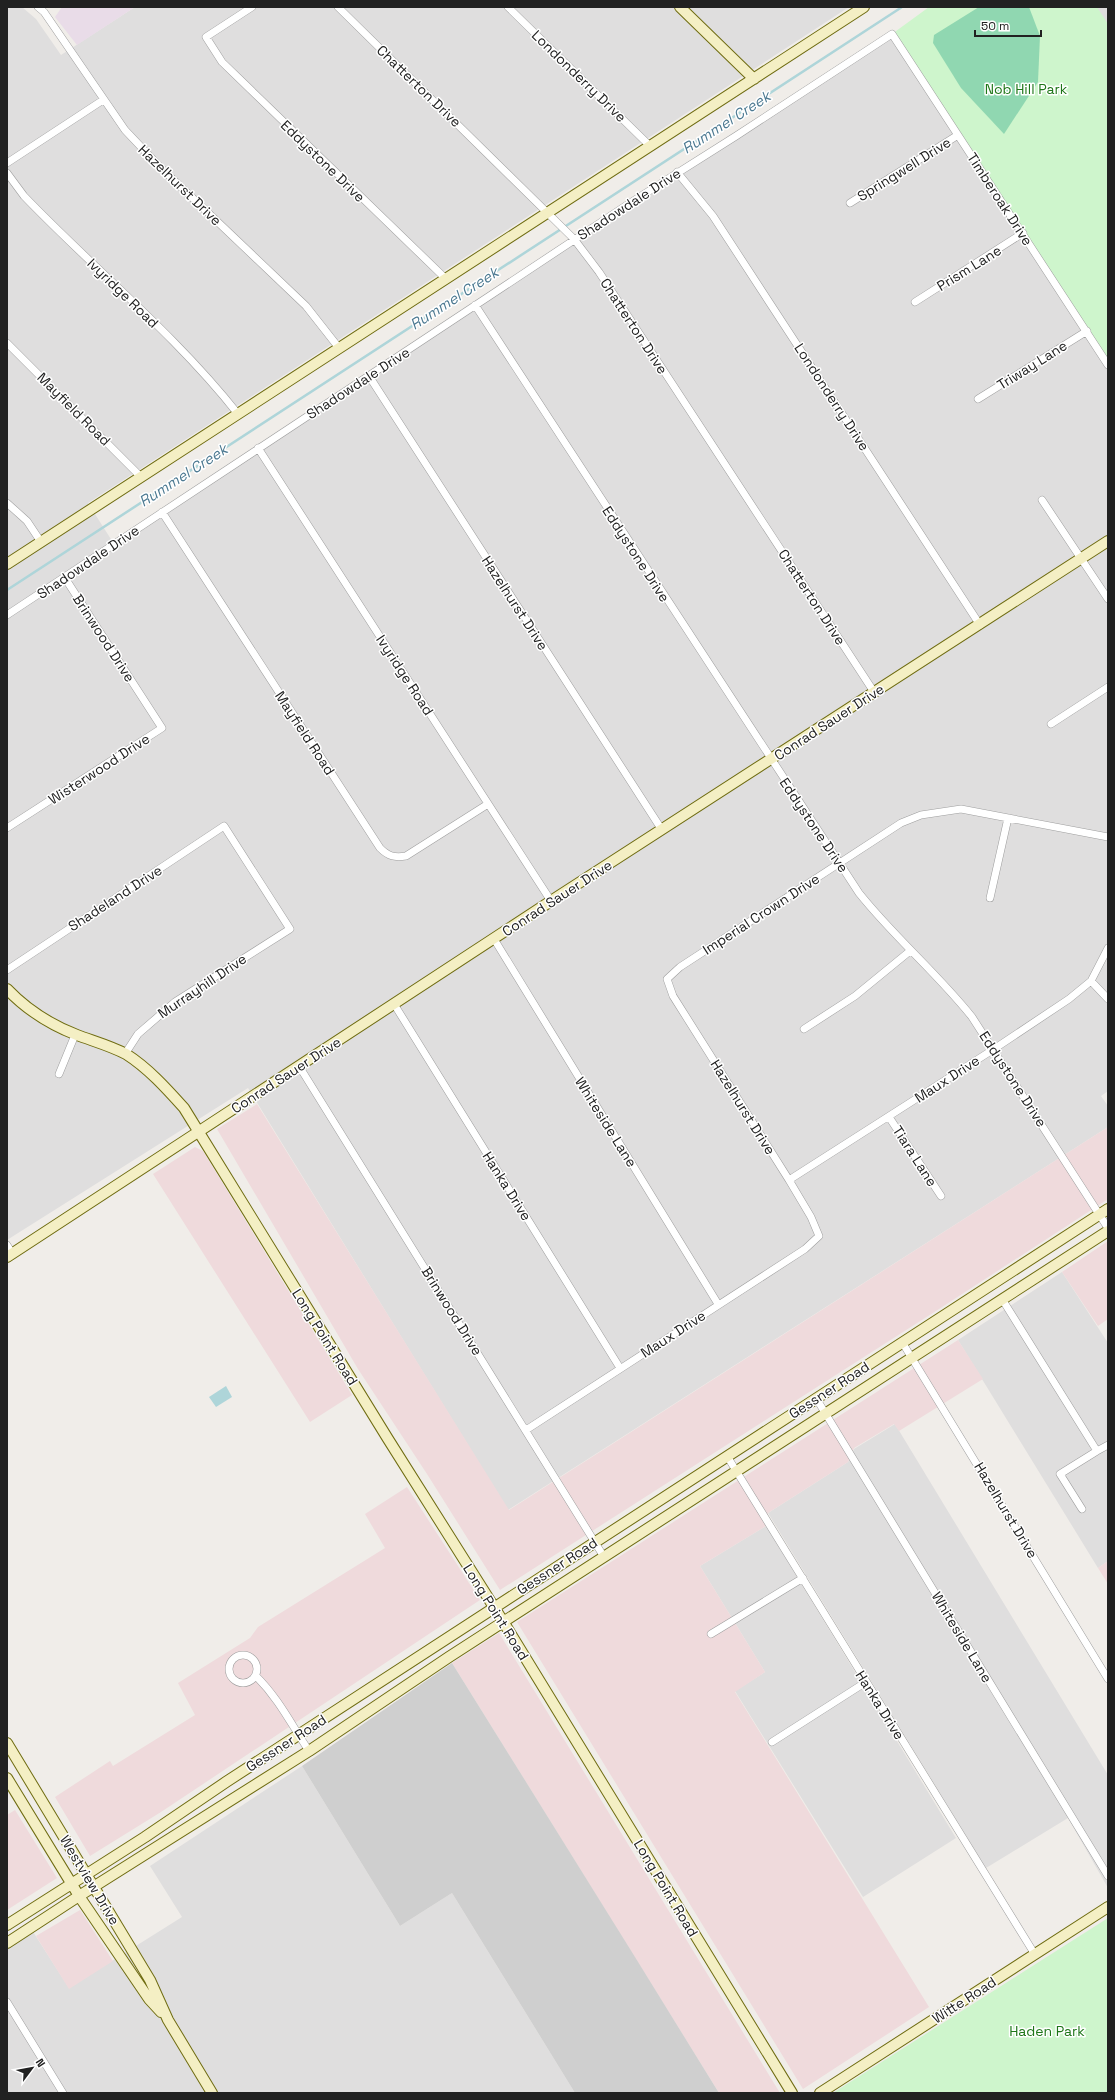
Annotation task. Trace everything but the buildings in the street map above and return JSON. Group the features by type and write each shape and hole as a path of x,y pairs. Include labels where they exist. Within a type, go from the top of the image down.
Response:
{"main road":[{"path":"680,7 754,79"},
{"path":"7,564 861,8"},
{"name":"Conrad Sauer Drive","path":"9,1252 199,1132 551,901 1108,541"},
{"name":"Long Point Road","path":"7,988 18,1000 44,1019 75,1035 125,1054 147,1070 184,1108 388,1439 504,1623 792,2093"},
{"name":"Gessner Road","path":"7,1925 1108,1209"},
{"name":"Gessner Road","path":"7,1943 309,1751 1108,1229"},
{"name":"Westview Drive","path":"7,1743 95,1886 150,1980 168,2020 212,2093"},
{"name":"Westview Drive","path":"7,1778 71,1884 149,1999 168,2020"},
{"path":"204,1797 214,1812"},
{"path":"115,1856 123,1869"},
{"name":"Witte Road","path":"820,2093 1034,1953 1108,1907"}],"street":[{"name":"Hazelhurst Drive","path":"38,7 46,10 103,100 125,130 144,151 306,306 339,348"},
{"name":"Eddystone Drive","path":"252,7 206,38 222,62 446,279"},
{"name":"Chatterton Drive","path":"338,7 574,239 599,272 874,692"},
{"name":"Londonderry Drive","path":"508,7 650,146"},
{"name":"Timberoak Drive","path":"892,34 1108,364"},
{"name":"Shadowdale Drive","path":"7,615 65,578 258,448 574,239 677,172 736,136 892,34"},
{"path":"7,164 103,100"},
{"name":"Springwell Drive","path":"850,203 958,135"},
{"name":"Londonderry Drive","path":"677,172 713,216 980,625"},
{"name":"Ivyridge Road","path":"7,173 33,205 185,353 216,386 238,414"},
{"name":"Prism Lane","path":"915,302 1023,233"},
{"name":"Eddystone Drive","path":"474,305 839,864 879,919 955,995 972,1017 994,1049 1108,1229"},
{"name":"Triway Lane","path":"978,399 1086,331"},
{"name":"Mayfield Road","path":"7,343 141,476"},
{"name":"Hazelhurst Drive","path":"369,376 662,830"},
{"name":"Ivyridge Road","path":"258,448 551,901"},
{"path":"1042,500 1108,599"},
{"path":"7,504 27,521 41,542"},
{"name":"Mayfield Road","path":"162,512 380,848 387,855 396,857 406,856 488,804"},
{"name":"Brinwood Drive","path":"65,578 144,699"},
{"path":"1051,724 1108,687"},
{"name":"Wisterwood Drive","path":"7,828 162,728 144,699"},
{"name":"Imperial Crown Drive","path":"667,979 680,967 901,823 920,815 961,809 1108,837"},
{"path":"990,898 1008,818"},
{"name":"Murrayhill Drive","path":"125,1054 138,1034 175,1002 290,929 224,826"},
{"name":"Shadeland Drive","path":"7,970 224,826"},
{"name":"Whiteside Lane","path":"494,939 718,1304"},
{"name":"Maux Drive","path":"789,1180 994,1049 1070,998 1091,981 1108,948"},
{"path":"804,1029 855,996 910,951"},
{"name":"Hazelhurst Drive","path":"667,979 673,996 811,1216 819,1236"},
{"path":"1091,981 1108,999"},
{"name":"Hanka Drive","path":"394,1004 620,1368"},
{"path":"58,1074 75,1035"},
{"name":"Brinwood Drive","path":"299,1066 604,1557"},
{"name":"Tiara Lane","path":"890,1116 941,1196"},
{"name":"Maux Drive","path":"526,1430 804,1249 819,1236"},
{"path":"1002,1299 1097,1452"},
{"name":"Hazelhurst Drive","path":"902,1342 1108,1679"},
{"name":"Whiteside Lane","path":"816,1398 1108,1876"},
{"path":"1082,1509 1060,1474 1108,1445"},
{"name":"Hanka Drive","path":"727,1456 1034,1953"},
{"path":"711,1634 802,1578"},
{"path":"256,1676 246,1683 240,1683 230,1676 229,1664 238,1655 247,1655 255,1660 257,1665 256,1676 277,1698 309,1751"},
{"path":"772,1742 866,1682"},
{"path":"7,2002 63,2093"}],"shaded area":[{"path":"7,7 22,7 36,19 61,55 135,7 849,7 88,503 114,544 892,34 1108,365 1108,1091 1101,1096 1108,1106 1108,1127 508,1510 248,1088 7,1240"},
{"path":"62,7 135,7 77,45 55,17"},
{"path":"1096,7 1108,7 1108,25"},
{"path":"257,1104 509,1510 1108,1127 1108,1199 500,1590 427,1474 358,1369 217,1129"},
{"path":"195,1147 203,1151 352,1395 310,1422 153,1174"},
{"path":"1108,1241 1108,1319 1098,1326 1062,1272"},
{"path":"1062,1272 1108,1343 1108,1561 1098,1568 958,1340"},
{"path":"958,1340 983,1379 899,1431 894,1424 854,1448 848,1462 768,1513 766,1526 700,1566 765,1672 735,1692 929,2007 803,2089 517,1622"},
{"path":"895,1424 1108,1775 1108,1888 1068,1818 986,1868 768,1513 848,1462 854,1449"},
{"path":"407,1487 480,1600 161,1812 90,1856 55,1797 110,1761 113,1766 195,1715 178,1683 250,1638 258,1627 385,1548 365,1514"},
{"path":"766,1526 956,1838 863,1897 735,1691 765,1672 700,1566"},
{"path":"1108,1561 1108,1584 1098,1568"},
{"path":"499,1633 780,2093 719,2093 452,1663"},
{"path":"452,1663 719,2093 575,2093 452,1893 400,1926 302,1766"},
{"path":"302,1766 400,1926 452,1893 575,2093 7,2093 7,1943 30,1927 69,1988 182,1917 150,1866"},
{"path":"15,1810 57,1878 7,1910 7,1815"},
{"path":"80,1910 113,1961 69,1989 36,1936"}],"green space":[{"name":"Nob Hill Park","path":"929,7 1097,7 1108,24 1108,365 892,34"},
{"path":"979,7 1029,7 1040,36 1038,82 1004,134 961,88 933,43 934,35"},
{"name":"Haden Park","path":"1108,1918 1108,2093 834,2093 836,2091"}],"water":[{"path":"226,1386 232,1397 216,1407 209,1397"}],"waterway":[{"name":"Rummel Creek","path":"7,590 902,7"}]}
